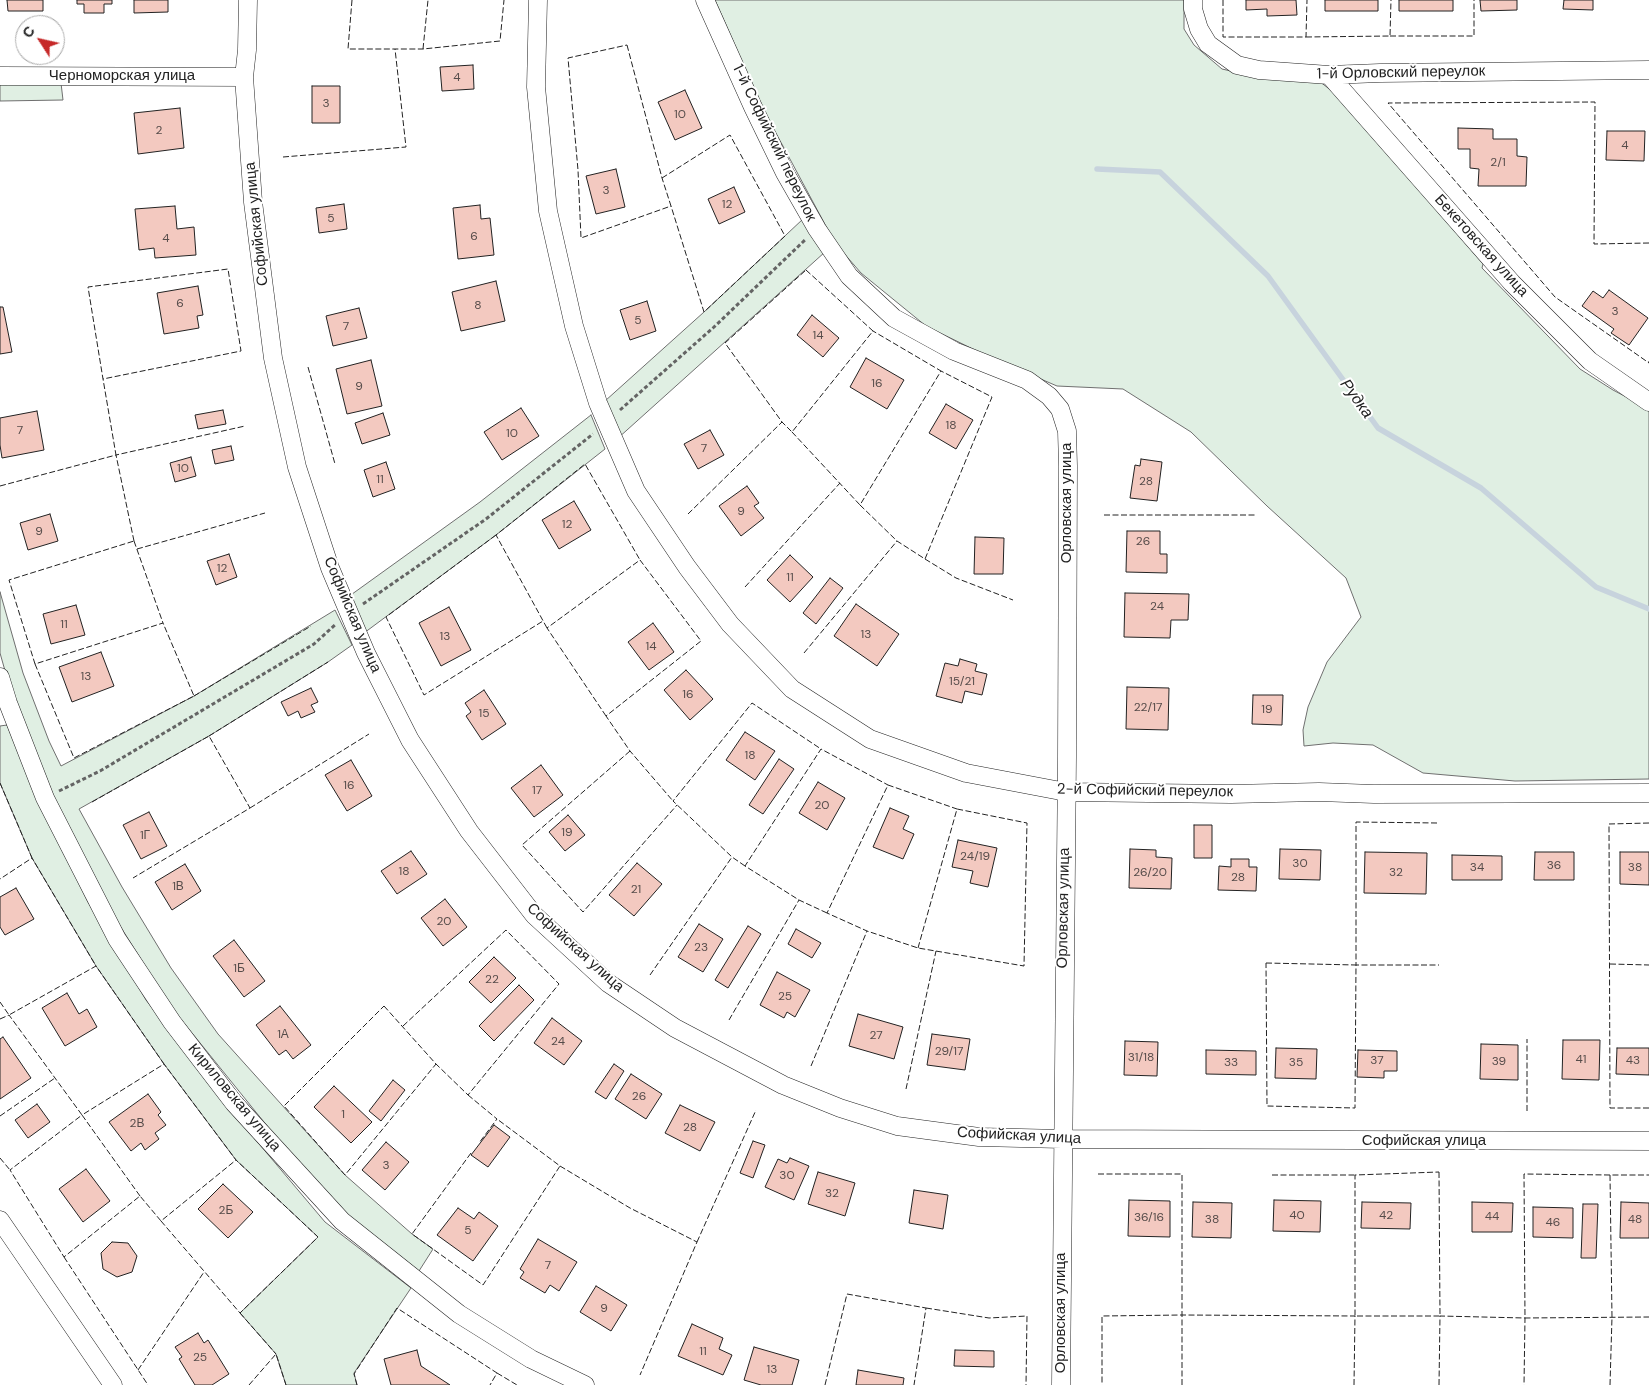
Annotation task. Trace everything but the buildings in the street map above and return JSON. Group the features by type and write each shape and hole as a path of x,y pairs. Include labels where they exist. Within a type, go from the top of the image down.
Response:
{"street":[{"name":"Софийская улица","path":"248,0 247,50 244,77 253,202 273,358 297,467 330,568 366,653 410,740 469,831 534,915 608,983 675,1028 782,1085 840,1108 896,1126 979,1137 1062,1139 1649,1142"},
{"name":"2-й Софийский переулок","path":"538,0 536,87 548,211 574,326 598,403 636,491 687,567 730,624 792,689 870,739 966,773 1066,792 1231,794 1319,792 1374,794 1649,793"},
{"name":"1-й Софийский переулок","path":"706,0 753,108 785,173 817,229 849,276 894,318 954,352 1027,380 1048,396 1060,409 1067,431"},
{"name":"1-й Орловский переулок","path":"1193,0 1193,9 1199,28 1208,44 1237,65 1259,70 1329,75 1380,72 1649,70"},
{"name":"Бекетовская улица","path":"1329,75 1512,283 1590,361 1649,402"},
{"name":"Черноморская улица","path":"0,76 244,77"},
{"name":"Орловская улица","path":"1061,1385 1067,431"},
{"name":"Кириловская улица","path":"0,677 4,706 45,798 117,939 172,1022 234,1103 342,1220 459,1314 531,1359 584,1385"},
{"path":"0,1220 113,1385"}],"path":[{"path":"45,798 100,771 314,644 349,613"}],"green space":[{"path":"715,0 1184,0 1184,29 1194,45 1222,69 1266,79 1319,81 1337,95 1483,264 1482,268 1580,369 1613,390 1649,409 1649,779 1515,781 1423,773 1373,745 1333,743 1304,746 1303,730 1308,707 1327,662 1361,617 1346,578 1267,506 1191,432 1123,389 1057,386 985,355 926,326 861,273 835,243 762,107"},
{"path":"0,82 61,83 63,100 0,101"},
{"path":"803,219 825,252 617,439 605,401"},
{"path":"591,415 605,449 496,535 364,633 348,597 480,502"},
{"path":"0,592 23,673 49,741 61,766 194,696 335,610 352,645 209,736 79,809 122,887 171,968 218,1034 345,1175 412,1234 433,1249 419,1271 339,1208 293,1158 171,1007 115,918 61,814 11,692 0,653"},
{"path":"7,725 44,812 88,902 146,1000 233,1113 325,1222 411,1288 354,1373 357,1385 286,1385 276,1354 240,1313 318,1237 236,1160 164,1064 96,966 32,858 0,783 0,726"}],"waterway":[{"name":"Рудка","path":"1097,169 1160,172 1268,276 1378,428 1481,488 1596,587 1649,609"}],"fence":[{"path":"352,0 348,49 423,49 500,41 504,0"},
{"path":"423,49 428,0"},
{"path":"1223,0 1223,37 1306,37 1307,0"},
{"path":"1306,37 1390,36 1391,0"},
{"path":"1390,36 1474,36 1474,0"},
{"path":"627,45 671,206 581,238 578,170 568,58 627,45"},
{"path":"283,157 406,147 395,49"},
{"path":"1649,243 1594,244 1595,102 1388,103 1555,297 1649,363 1649,361"},
{"path":"662,178 730,135 785,236 704,312 671,206"},
{"path":"0,486 116,455 103,379 88,287 228,269 241,351 103,379"},
{"path":"806,270 873,331 792,432 782,422 725,343 806,270"},
{"path":"792,432 860,505 941,371 873,331"},
{"path":"308,367 335,464"},
{"path":"860,505 897,541 925,559 992,397 941,371"},
{"path":"688,514 782,422"},
{"path":"134,541 116,455 245,426"},
{"path":"547,628 496,535 585,464 640,560"},
{"path":"745,587 840,483"},
{"path":"137,549 265,513"},
{"path":"1104,515 1257,515"},
{"path":"496,535 386,617 424,695 543,621"},
{"path":"134,541 163,623 35,664 9,580 134,541"},
{"path":"804,653 897,541"},
{"path":"925,559 956,578 1013,600"},
{"path":"606,716 547,628 640,560 701,641 606,716 630,751 673,801"},
{"path":"35,664 74,758 194,696 163,623"},
{"path":"194,696 311,626"},
{"path":"209,736 328,662"},
{"path":"745,866 732,857 673,801 752,703 821,749"},
{"path":"250,808 369,734"},
{"path":"92,802 209,736 250,808 133,878"},
{"path":"827,913 799,900 745,866 821,749 888,785"},
{"path":"630,751 522,845 583,912 677,805"},
{"path":"0,783 32,858 0,879"},
{"path":"918,948 957,809 1027,823 1024,966 918,948 867,931 827,913 888,785 957,809"},
{"path":"1437,823 1356,822 1356,965 1439,965"},
{"path":"1649,823 1609,824 1610,1108 1649,1108"},
{"path":"650,975 732,857"},
{"path":"0,1002 9,1015 96,966 32,858"},
{"path":"729,1020 799,900"},
{"path":"403,1026 506,930 559,984 468,1095 436,1064"},
{"path":"811,1066 867,931"},
{"path":"906,1089 936,951"},
{"path":"1266,963 1356,965 1355,1108 1267,1106 1266,963"},
{"path":"1610,964 1649,965"},
{"path":"0,1019 9,1015 82,1115 164,1064 96,966"},
{"path":"384,1006 436,1064 345,1175 284,1106 384,1006"},
{"path":"1527,1039 1527,1111"},
{"path":"161,1221 240,1313 318,1237 236,1160 164,1064"},
{"path":"0,1116 55,1078"},
{"path":"468,1095 497,1119 479,1143"},
{"path":"697,1242 756,1110"},
{"path":"140,1196 82,1115 10,1170 64,1257 140,1196 161,1221 236,1160"},
{"path":"471,1153 412,1234 483,1285 560,1166 497,1119"},
{"path":"0,1158 10,1170"},
{"path":"560,1166 630,1208 697,1242 640,1375"},
{"path":"1439,1172 1440,1316 1355,1316 1355,1175 1439,1172"},
{"path":"1098,1174 1182,1174 1182,1315 1102,1316 1102,1385"},
{"path":"1610,1175 1524,1174 1525,1318 1649,1317"},
{"path":"1272,1175 1355,1175"},
{"path":"1610,1385 1612,1317 1610,1175 1649,1175"},
{"path":"64,1257 148,1385"},
{"path":"138,1370 204,1272"},
{"path":"825,1385 847,1294 926,1308 914,1385"},
{"path":"357,1385 354,1374 397,1308 497,1373 490,1385"},
{"path":"926,1308 989,1318 1027,1316 1026,1385"},
{"path":"240,1313 276,1354"},
{"path":"1182,1385 1182,1315 1355,1316 1354,1385"},
{"path":"1439,1385 1440,1316 1525,1318 1524,1385"},
{"path":"249,1385 276,1354 286,1385"},
{"path":"497,1373 517,1385"}]}
